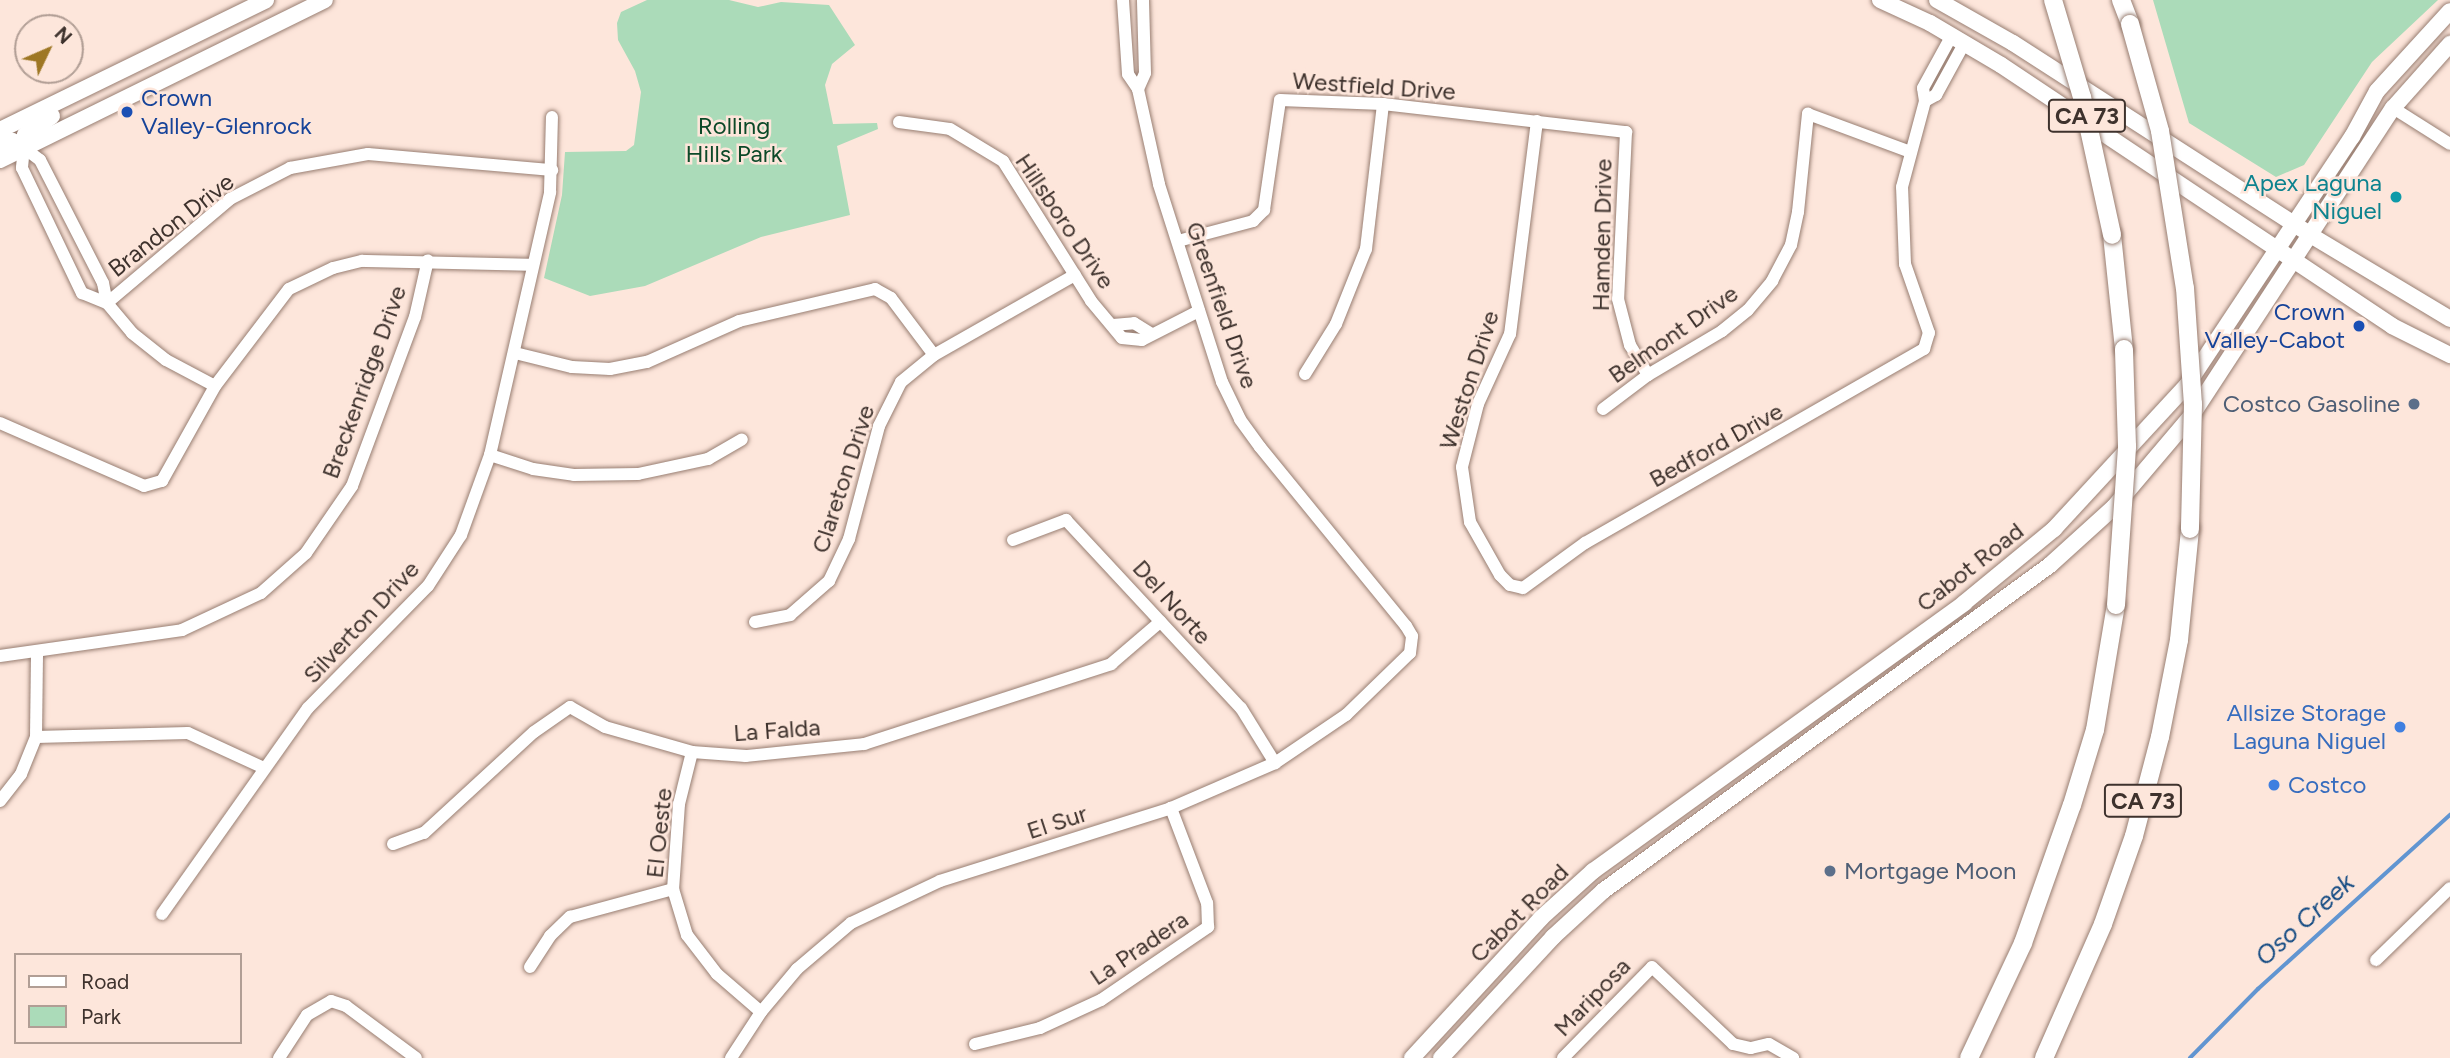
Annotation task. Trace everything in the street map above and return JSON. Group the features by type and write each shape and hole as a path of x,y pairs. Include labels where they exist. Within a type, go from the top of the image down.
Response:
{"highway":[{"name":"CA 73","path":"1969,1058 2023,943 2073,806 2095,730 2116,605 2127,446 2124,349 2112,235 2082,97 2053,0"},
{"name":"CA 73","path":"2045,1058 2093,949 2134,836 2160,737 2179,640 2190,529 2193,404 2185,288 2160,131 2121,0"}],"main road":[{"path":"0,131 265,0"},
{"path":"0,160 325,0"},
{"path":"1880,0 1958,39 2392,326 2450,355"},
{"path":"1937,0 2013,43 2312,236 2450,319"},
{"name":"Cabot Road","path":"1418,1056 1541,918 1593,871 1964,603 2054,529 2175,400 2295,225 2377,91 2450,11"},
{"name":"Cabot Road","path":"1441,1058 1553,937 1603,891 2073,546 2114,507 2184,425 2296,261 2393,108 2450,44"},
{"path":"24,148 25,135 35,125 141,72 145,58"},
{"path":"0,145 12,141 24,148"}],"street":[{"name":"Greenfield Drive","path":"1123,0 1128,74 1138,89 1199,311 1240,419 1406,626 1413,645"},
{"name":"Greenfield Drive","path":"1138,89 1145,73 1143,0"},
{"path":"1910,152 1925,101 1923,88 1958,39"},
{"name":"Westfield Drive","path":"1178,241 1253,221 1264,210 1280,100 1383,104 1626,132"},
{"path":"1305,374 1336,324 1366,249 1383,104"},
{"path":"2393,108 2450,144"},
{"name":"Belmont Drive","path":"1603,409 1648,375 1722,331 1748,310 1773,281 1790,245 1798,212 1808,114 1910,152"},
{"name":"Silverton Drive","path":"162,914 262,767 308,708 428,586 461,534 490,455 515,354 552,170 552,117"},
{"name":"Weston Drive","path":"1523,588 1510,585 1500,575 1470,522 1462,467 1474,415 1510,334 1536,121"},
{"name":"Hillsboro Drive","path":"899,122 950,129 1003,162 1075,275 1122,338 1132,341 1199,311"},
{"name":"Hamden Drive","path":"1626,132 1618,299 1630,345 1648,375"},
{"path":"24,148 40,160 103,282 107,303"},
{"path":"24,148 22,168 82,293 107,303 132,333 166,360 215,386"},
{"name":"Bedford Drive","path":"1523,588 1585,543 1916,357 1929,341 1905,264 1902,187 1910,152"},
{"name":"Brandon Drive","path":"107,303 230,199 290,168 368,154 552,170"},
{"path":"63,257 84,246"},
{"path":"0,423 144,486 162,481 215,386 289,289 333,268 362,261 428,260 533,265"},
{"name":"Breckenridge Drive","path":"0,656 182,630 261,593 306,553 352,486 415,317 428,260"},
{"name":"Clareton Drive","path":"755,622 790,615 829,581 849,539 879,426 901,382 934,355 1075,275"},
{"path":"515,354 572,367 635,364 739,321 876,289 891,298 934,355"},
{"path":"490,455 533,469 574,475 638,474 708,459 742,439"},
{"name":"Del Norte","path":"1013,540 1066,520 1241,708 1275,763"},
{"name":"La Falda","path":"393,844 424,833 534,732 570,707 605,727 692,752 746,756 864,744 1111,664 1160,622"},
{"name":"El Sur","path":"731,1058 761,1012 797,969 850,923 940,881 1171,808 1275,763 1346,715 1406,660 1413,645"},
{"path":"0,801 21,774 36,737 37,652"},
{"path":"36,737 188,733 262,767"},
{"name":"El Oeste","path":"692,752 679,804 673,889 687,935 717,974 761,1012"},
{"name":"La Pradera","path":"975,1044 1040,1028 1084,1009 1208,927 1207,903 1171,808"},
{"path":"2376,960 2450,888"},
{"path":"530,967 550,936 570,917 673,889"},
{"name":"Mariposa","path":"1563,1058 1652,967 1732,1044 1751,1048 1769,1044 1793,1058"},
{"path":"279,1058 299,1024 324,1002 346,1006 416,1058"}],"green space":[{"name":"Rolling Hills Park","path":"647,0 729,0 758,7 781,2 829,5 855,45 832,64 825,85 833,124 877,123 878,129 837,146 850,215 761,237 645,286 590,296 544,278 562,195 565,152 626,151 634,145 641,92 635,71 618,40 617,23 621,12"},
{"path":"2153,0 2438,0 2372,62 2304,165 2276,177 2189,123"}],"waterway":[{"name":"Oso Creek","path":"2190,1058 2258,989 2450,815"}],"place":[{"name":"Crown Valley-Glenrock","path":"127,112"},
{"name":"Apex Laguna Niguel","path":"2396,197"},
{"name":"Crown Valley-Cabot","path":"2359,326"},
{"name":"Costco Gasoline","path":"2414,404"},
{"name":"Allsize Storage Laguna Niguel","path":"2400,727"},
{"name":"Costco","path":"2274,785"},
{"name":"Mortgage Moon","path":"1830,871"}]}
